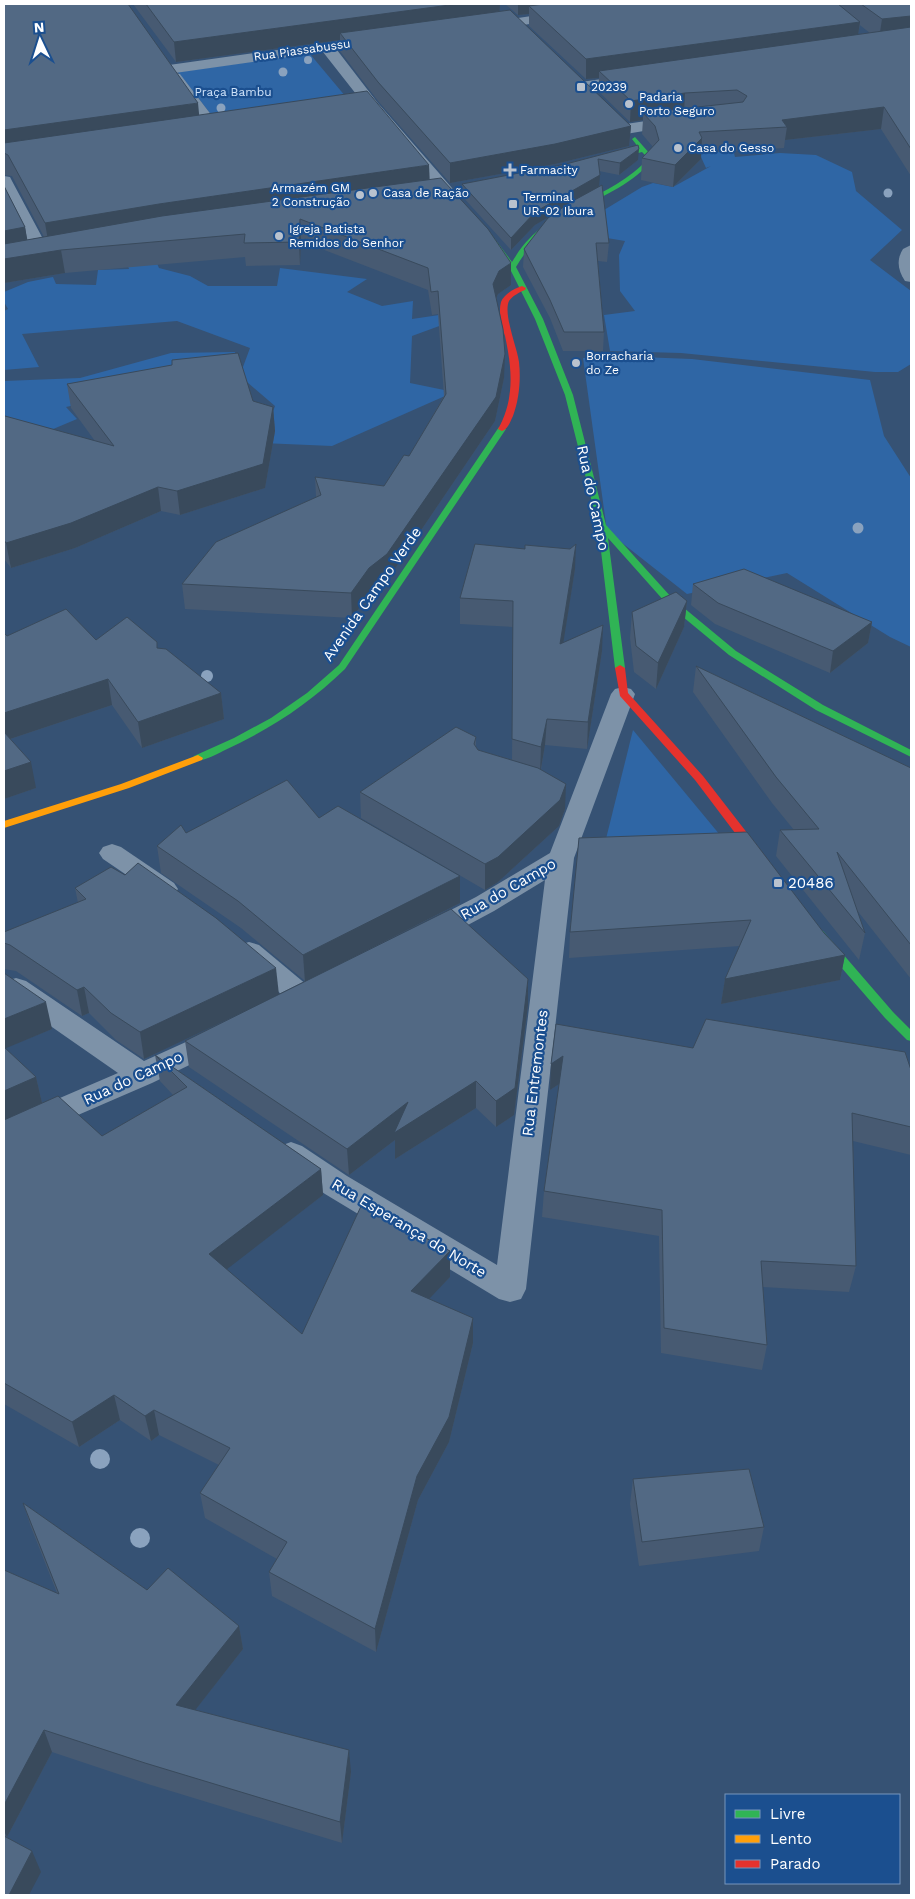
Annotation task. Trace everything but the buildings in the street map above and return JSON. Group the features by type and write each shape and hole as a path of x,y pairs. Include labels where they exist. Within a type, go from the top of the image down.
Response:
{"main road":[{"path":"501,10 525,33"},
{"path":"578,83 594,99"},
{"path":"512,267 518,253 535,232 567,211 618,186 640,171 648,162 644,149 623,126"},
{"path":"588,164 644,149"},
{"path":"403,198 508,181"},
{"path":"446,192 458,204"},
{"name":"Rua do Campo","path":"478,224 512,267 539,319 569,396 602,526 622,694"},
{"name":"Avenida Campo Verde","path":"4,825 128,784 205,754 288,713 317,692 342,667 507,422 517,388 517,366 503,308 506,299 522,288"},
{"path":"602,526 679,610 713,637 768,676 845,720 911,754"},
{"path":"622,694 699,778 771,872"},
{"path":"813,927 889,1015 911,1037"}],"street":[{"path":"469,28 579,13"},
{"name":"Rua Piassabussu","path":"169,69 393,38"},
{"path":"327,47 372,105 446,192"},
{"path":"159,53 214,129"},
{"path":"578,83 650,77"},
{"path":"352,108 372,105"},
{"path":"623,126 692,120"},
{"path":"195,131 234,126"},
{"path":"4,181 41,252"},
{"path":"911,250 906,264 911,277"},
{"name":"Rua do Campo","path":"408,944 485,904 561,858 574,793 622,694"},
{"path":"112,852 188,905"},
{"name":"Rua Entremontes","path":"510,1289 561,858"},
{"path":"460,890 485,904"},
{"path":"230,936 303,998"},
{"path":"5,980 162,1074"},
{"path":"277,1010 330,984"},
{"name":"Rua do Campo","path":"4,1135 162,1074 241,1027"},
{"name":"Rua Esperança do Norte","path":"264,1136 336,1185 510,1289"}],"green space":[{"name":"Praça Bambu","path":"310,54 351,103 216,121 178,72"},
{"path":"686,124 727,125 735,157 780,153 816,155 852,172 856,191 902,230 870,260 911,291 911,364 898,372 875,372 681,353 610,351 604,315 635,311 620,291 619,255 625,241 583,234 604,210 642,187 653,183 673,187 711,166 706,168"},
{"path":"149,245 159,268 190,276 208,286 277,286 280,268 367,279 347,292 382,306 413,301 412,319 446,314 442,325 412,336 410,383 454,392 332,446 262,443 275,406 240,376 175,383 66,407 77,419 27,440 4,438 4,381 80,378 171,353 235,352 240,375 250,348 177,321 22,334 39,367 4,370 4,311 8,309 4,302 4,292 28,282 53,277 56,284 96,285 98,270 129,269 128,266"},
{"path":"640,357 692,359 870,380 884,436 911,478 911,647 890,637 787,573 687,594 607,531 583,358"},
{"path":"633,730 725,841 601,859"}],"traffic: fast":[{"path":"512,267 528,243 548,225 571,210 624,182 648,162 648,155 635,139"},
{"path":"602,161 644,149"},
{"path":"488,236 512,267 539,319 569,395 602,526 620,668"},
{"path":"198,758 237,741 275,720 310,696 342,667 502,429"},
{"path":"602,526 649,580 679,610 733,653 819,707 911,754"},
{"path":"819,934 889,1015 911,1037"}],"traffic: slow":[{"path":"415,197 499,183"},
{"path":"4,825 125,786 198,758"}],"traffic: jam":[{"path":"502,429 512,406 516,380 515,363 505,320 504,304 507,298 522,288"},
{"path":"620,668 623,694 699,778 764,863"}],"place":[{"name":"20239","path":"581,87"},
{"name":"Padaria Porto Seguro","path":"629,104"},
{"name":"Casa do Gesso","path":"678,148"},
{"name":"Farmacity","path":"510,170"},
{"name":"Casa de Ração","path":"373,193"},
{"name":"Armazém GM 2 Construção","path":"360,195"},
{"name":"Terminal UR-02 Ibura","path":"513,204"},
{"name":"Igreja Batista Remidos do Senhor","path":"279,236"},
{"name":"Borracharia do Ze","path":"576,363"},
{"name":"20486","path":"778,883"}]}
